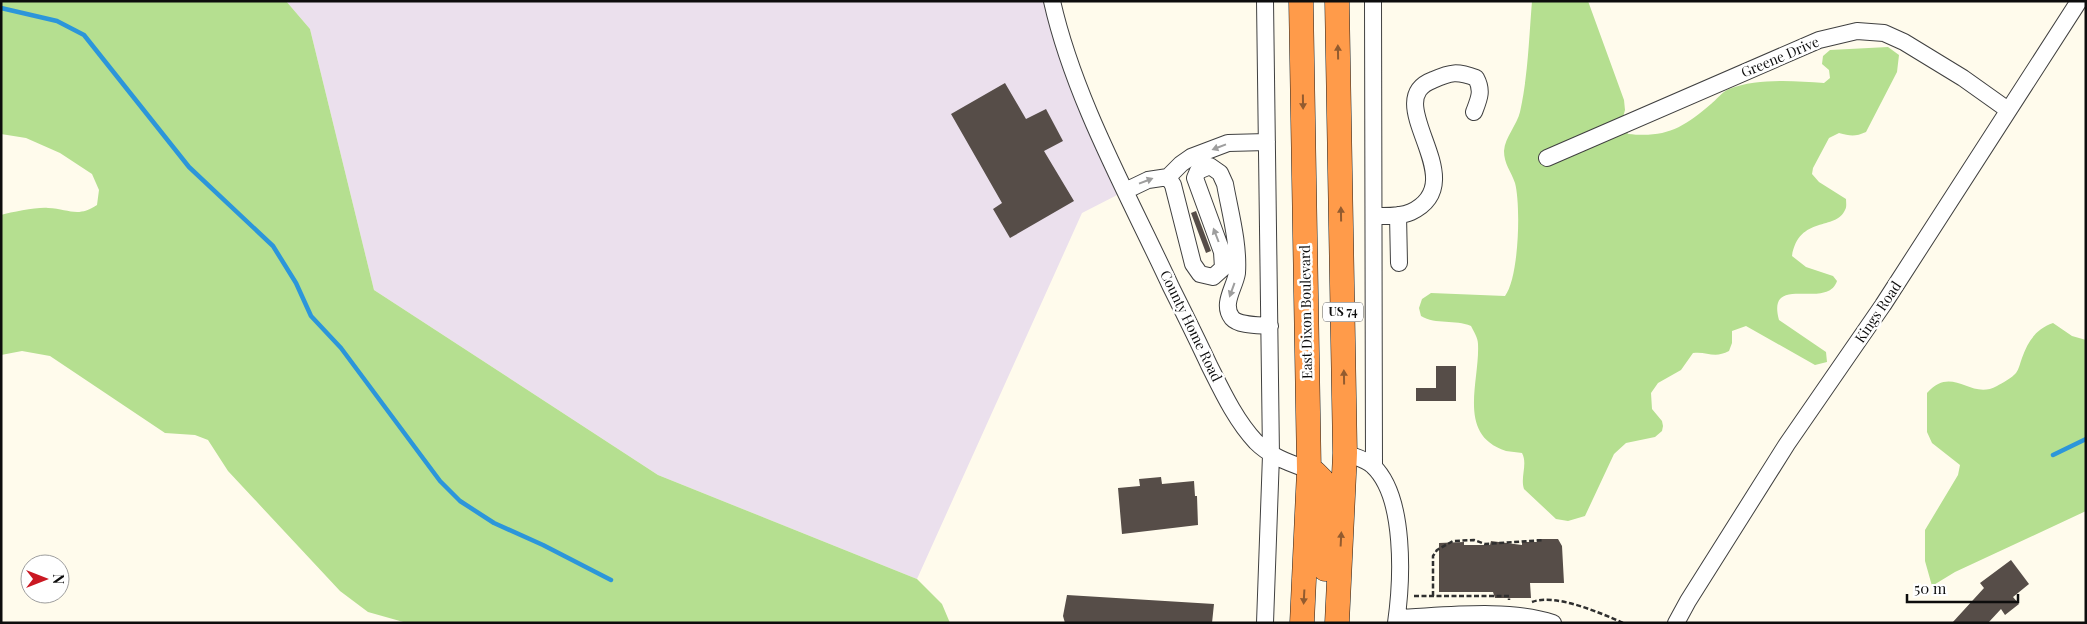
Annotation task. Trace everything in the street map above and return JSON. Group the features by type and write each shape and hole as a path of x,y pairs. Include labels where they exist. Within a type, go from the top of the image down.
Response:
{"highway":[{"name":"East Dixon Boulevard","path":"1301,1 1309,470 1302,623"},
{"name":"US 74","path":"1337,1 1345,453 1337,623"},
{"path":"1304,168 1314,182 1315,189 1321,305 1322,430 1327,444 1345,453"},
{"name":"County Home Road","path":"1309,470 1320,476 1324,490 1325,623"}],"street":[{"name":"County Home Road","path":"1052,1 1059,33 1080,91 1125,191 1220,386 1242,424 1257,442 1271,454 1309,470"},
{"path":"1265,1 1271,454 1265,623"},
{"path":"1373,1 1374,467"},
{"name":"Kings Road","path":"1676,623 1688,600 1787,444 1883,305 2079,1"},
{"name":"Greene Drive","path":"1547,158 1819,40 1851,32 1868,31 1884,33 1904,42 1963,78 2008,110"},
{"path":"1374,216 1398,215 1411,212 1426,201 1435,187 1435,174 1416,117 1415,102 1419,90 1428,81 1449,73 1460,72 1476,78 1481,87 1480,98 1474,112"},
{"path":"1125,191 1148,180 1168,177 1180,164 1228,143 1267,142"},
{"path":"1168,177 1173,185 1193,264 1200,274 1213,277 1224,268 1224,258 1195,178 1198,171 1210,166 1220,173 1225,184 1237,272 1229,297 1229,311 1232,317 1239,322 1270,326"},
{"path":"1398,215 1399,263"},
{"path":"1345,453 1363,460 1374,467 1386,484 1396,517 1400,561 1396,620 1510,614 1534,616 1553,623"}],"path":[{"path":"1433,596 1433,556 1436,550 1449,542 1474,540 1485,544 1544,540"},
{"path":"1414,596 1508,598 1515,600"},
{"path":"1529,602 1543,599 1564,603 1602,614 1623,623"}],"shaded area":[{"path":"286,1 1052,1 1125,191 1082,213 917,579 658,475 374,290 310,29"}],"green space":[{"path":"1,1 286,1 310,29 374,290 658,475 917,579 942,604 950,623 407,623 368,612 340,591 228,471 208,440 195,435 165,433 50,356 22,351 1,355 1,215 43,208 73,212 84,211 97,205 99,190 92,174 60,153 26,138 1,134"},
{"path":"1532,1 1588,1 1624,100 1625,110 1622,121 1628,134 1653,134 1673,130 1692,119 1726,90 1740,86 1776,81 1824,83 1830,78 1829,70 1822,64 1823,56 1830,50 1888,47 1899,55 1897,72 1866,132 1852,136 1839,133 1829,138 1813,168 1812,174 1819,182 1846,199 1846,207 1840,216 1834,220 1809,229 1802,234 1796,243 1792,256 1806,267 1833,276 1837,281 1831,289 1822,293 1789,294 1781,298 1777,306 1779,320 1826,352 1827,362 1815,365 1746,326 1732,331 1732,343 1729,351 1715,355 1693,353 1681,370 1658,383 1651,393 1652,409 1662,421 1662,431 1655,437 1626,443 1614,454 1585,516 1568,521 1556,519 1524,489 1524,457 1522,453 1506,451 1491,443 1481,433 1476,420 1474,406 1478,342 1471,326 1427,319 1421,316 1419,308 1422,299 1431,293 1505,296 1510,287 1518,241 1518,207 1515,183 1506,164 1504,151 1506,141 1520,112 1523,98"},
{"path":"2053,323 2072,336 2086,340 2086,511 1955,572 1932,586 1925,561 1925,530 1958,475 1960,465 1932,443 1927,432 1927,393 1936,385 1945,382 1987,389 2010,379 2019,368 2033,336"}],"building":[{"path":"1005,83 1026,119 1046,109 1063,141 1044,151 1074,201 1010,238 993,209 1002,203 951,114"},
{"path":"1196,211 1211,251 1206,253 1191,213"},
{"path":"1436,366 1456,366 1456,401 1416,401 1416,388 1436,388"},
{"path":"1161,477 1162,484 1194,481 1195,496 1197,496 1198,525 1122,534 1118,488 1140,486 1139,479"},
{"path":"1537,539 1558,539 1562,546 1564,583 1530,583 1531,598 1495,598 1493,592 1439,592 1439,543 1464,542 1464,545 1490,545 1491,541 1522,545 1522,542 1537,542"},
{"path":"2011,560 2029,584 2013,597 2019,604 2005,615 2001,609 1988,623 1952,623 1984,588 1980,583"},
{"path":"1067,595 1214,604 1212,623 1065,623 1063,616"}],"waterway":[{"path":"1,8 57,21 84,35 189,167 273,246 296,283 311,316 341,348 440,481 460,501 494,523 543,545 611,580"},
{"path":"2053,455 2086,439"}]}
